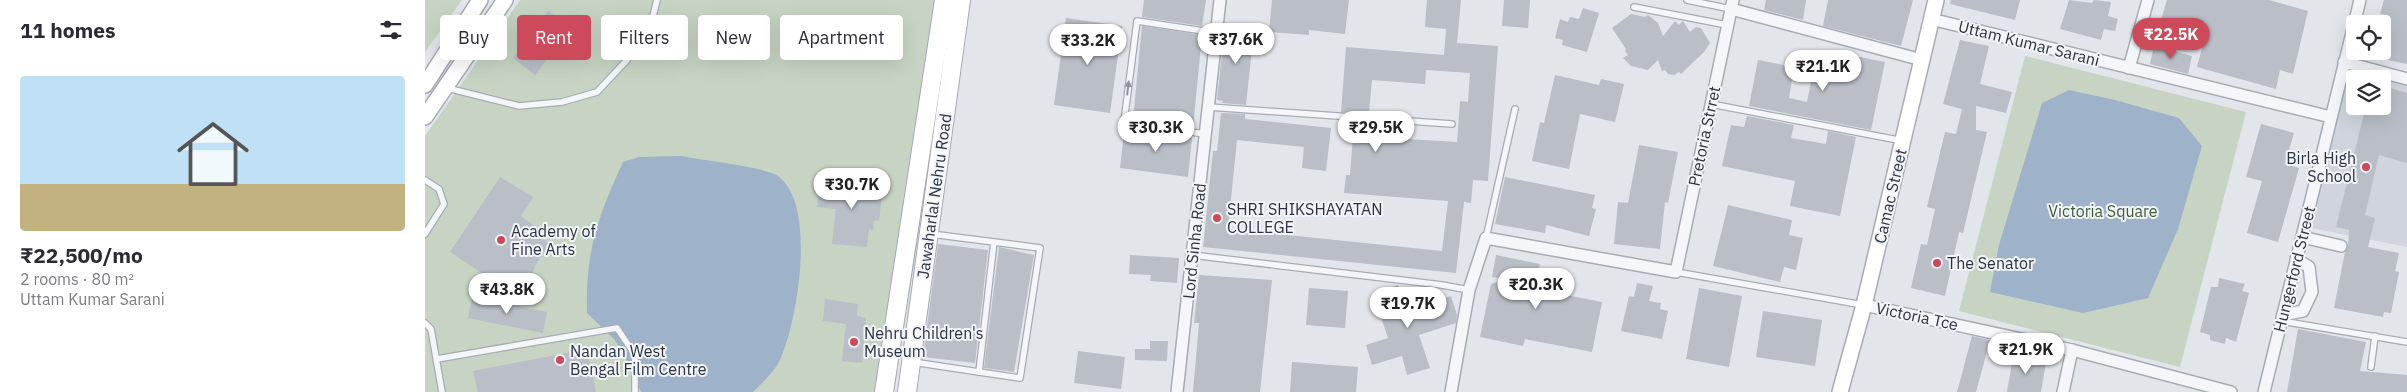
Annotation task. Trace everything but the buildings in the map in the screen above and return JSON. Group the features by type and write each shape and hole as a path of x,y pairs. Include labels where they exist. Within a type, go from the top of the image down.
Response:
{"main road":[{"path":"425,84 480,0"},
{"path":"425,117 505,0"},
{"name":"Jawaharlal Nehru Road","path":"884,392 944,0"},
{"name":"Jawaharlal Nehru Road","path":"907,392 961,0"},
{"name":"Camac Street","path":"1840,392 1865,305 1936,0"}],"street":[{"name":"Lord Sinha Road","path":"1177,392 1220,0"},
{"path":"2129,68 2148,0"},
{"name":"Hungerford Street","path":"2264,392 2359,0"},
{"path":"1732,5 1921,60"},
{"name":"Pretoria Strret","path":"1676,272 1732,5"},
{"name":"Uttam Kumar Sarani","path":"1931,19 2331,117"},
{"path":"2344,62 2407,79"},
{"path":"2302,237 2341,246"},
{"path":"1451,392 1469,290 1486,238 1676,272"},
{"path":"2282,318 2303,311 2312,292 2309,267 2296,260"},
{"name":"Victoria Tce","path":"1865,305 2072,350 2231,392"},
{"path":"2063,392 2072,350"}],"lane":[{"path":"446,87 519,106 562,102 597,92 627,60 653,16 657,0"},
{"path":"1687,0 1732,5"},
{"path":"1634,7 1727,25"},
{"path":"1206,134 1125,124 1124,122 1137,21 1217,33"},
{"path":"1711,104 1903,141"},
{"path":"1209,107 1452,124"},
{"path":"1486,238 1515,109"},
{"path":"425,180 439,189 444,204 425,234"},
{"path":"911,362 1020,378 1040,248 929,234"},
{"path":"979,372 994,242"},
{"path":"1192,255 1442,285 1469,290"},
{"path":"1676,272 1865,305"},
{"path":"2282,318 2407,342"},
{"path":"425,323 431,329 442,392"},
{"path":"437,359 617,328 635,355 635,392"},
{"path":"2371,367 2375,336"}],"shaded area":[{"name":"Birla High School","path":"2391,81 2407,86 2407,247 2311,228 2346,82 2346,115 2391,115"}],"green space":[{"path":"425,0 462,0 451,15 440,15 440,31 425,52"},
{"path":"520,0 952,0 932,147 894,392 425,392 425,136 478,60 507,60 507,19"},
{"name":"Victoria Square","path":"2025,56 2246,112 2180,367 1959,311"}],"water":[{"path":"2069,90 2115,100 2179,118 2202,146 2178,229 2148,298 2083,313 1990,292 1999,245 2042,103"},
{"path":"681,156 747,167 778,176 790,190 797,211 801,236 800,264 798,292 793,318 787,342 778,364 753,392 641,392 624,354 614,339 587,313 588,272 595,235 623,162 639,157"}],"place":[{"name":"Birla High School","path":"2366,167"},
{"name":"SHRI SHIKSHAYATAN COLLEGE","path":"1217,218"},
{"name":"Academy of Fine Arts","path":"501,240"},
{"name":"The Senator","path":"1937,263"},
{"name":"Nehru Children's Museum","path":"854,342"},
{"name":"Nandan West Bengal Film Centre","path":"560,360"}]}
